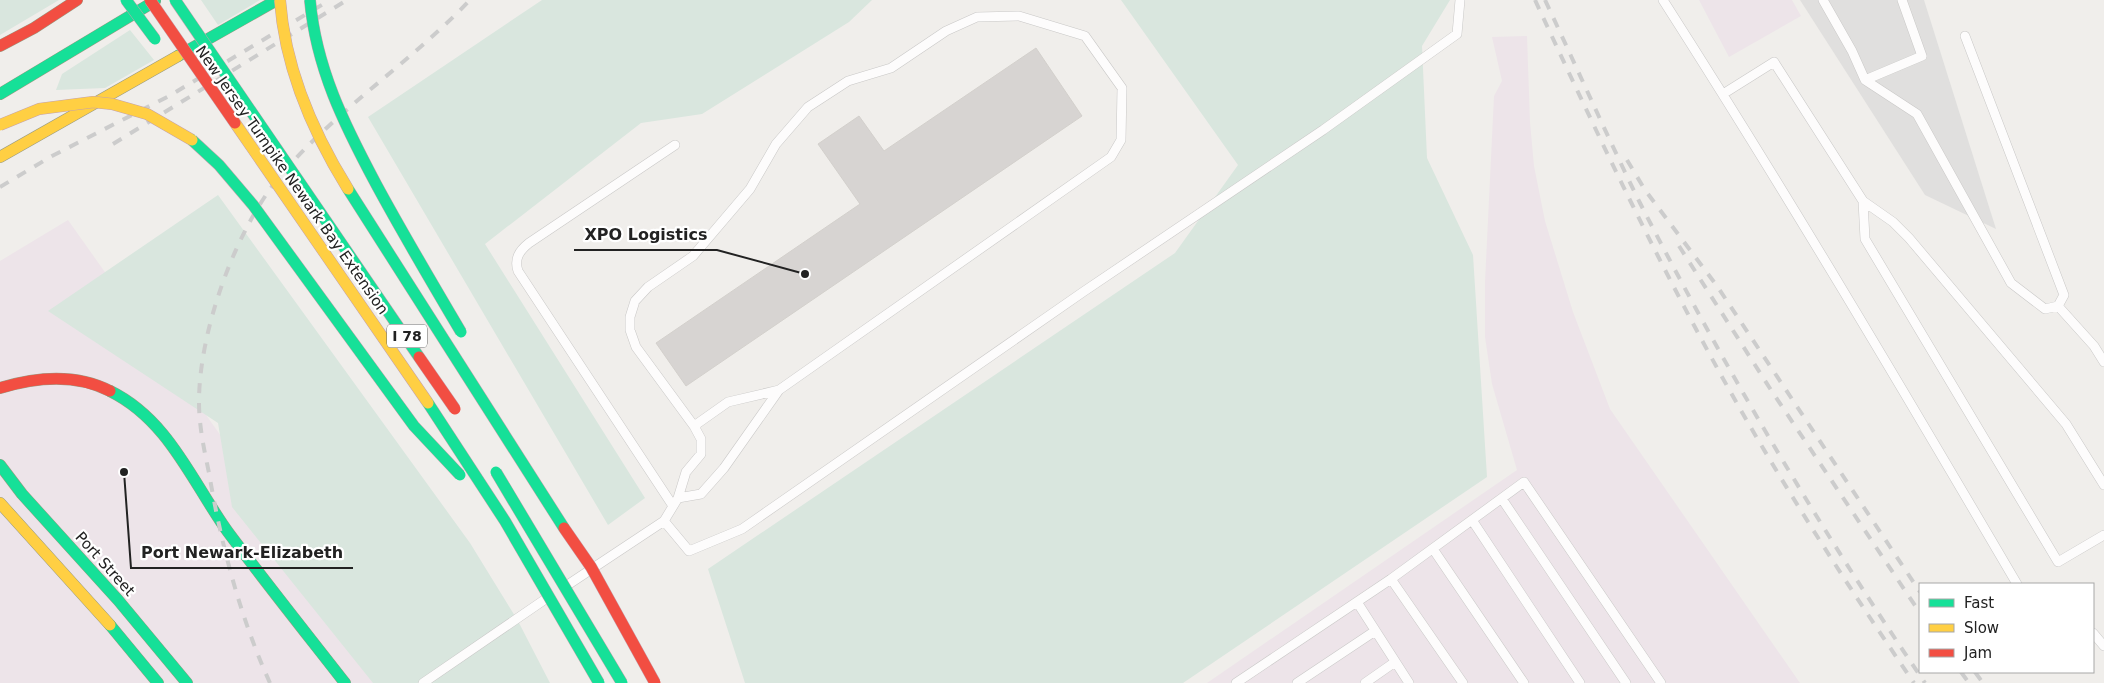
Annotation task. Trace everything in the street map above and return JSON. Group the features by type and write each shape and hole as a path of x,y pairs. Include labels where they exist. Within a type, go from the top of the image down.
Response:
{"main road":[{"path":"0,46 18,37 77,0"},
{"path":"126,0 178,70"},
{"name":"New Jersey Turnpike Newark Bay Extension","path":"150,0 428,402 505,521 599,683"},
{"path":"0,94 157,0"},
{"name":"New Jersey Turnpike Newark Bay Extension","path":"175,0 407,336 460,417"},
{"path":"0,157 278,0 283,34 294,81 307,114 332,163 558,519 591,567"},
{"path":"310,0 314,44 332,99 390,210 466,340"},
{"path":"0,125 39,109 102,103 147,114 193,141 219,165 259,213 414,426 505,521"},
{"path":"274,200 334,266"},
{"path":"0,388 28,380 71,378 106,388 137,406 167,438 216,514 345,683"},
{"path":"490,462 622,683"},
{"path":"538,464 567,514 591,567 655,683"},
{"name":"Port Street","path":"0,465 22,494 118,600 187,683"},
{"path":"0,503 98,611 158,683"}],"lane":[{"path":"664,521 689,551 742,528 1083,292 1323,130 1457,34 1460,0"},
{"path":"1663,0 1723,94 1897,379 2016,583"},
{"path":"1823,0 1852,51 1865,80 1917,114 2011,283 2045,309 2058,306 2064,295 1964,36"},
{"path":"1865,80 1922,56 1902,0"},
{"path":"423,683 664,521 678,498 686,472 701,454 701,439 694,426 636,347 630,330 630,317 635,301 648,287 693,256 750,189 776,144 808,107 848,80 891,68 946,31 978,17 1019,16 1085,36 1122,88 1121,140 1111,157 779,390 724,468 701,494 678,498"},
{"path":"0,86 59,59"},
{"path":"1723,94 1774,62 1863,202 1894,222 1909,238 2066,424 2104,485"},
{"path":"673,506 518,271 516,264 517,255 529,243 675,145"},
{"path":"1863,202 1865,238 2058,562 2104,535"},
{"path":"2058,306 2094,346 2104,362"},
{"path":"694,426 728,402 779,390"},
{"path":"1236,683 1391,579 1524,482 1661,683"},
{"path":"1502,499 1626,683"},
{"path":"1472,520 1580,683"},
{"path":"1433,549 1524,683"},
{"path":"1391,579 1463,683"},
{"path":"1357,602 1409,683"},
{"path":"1296,683 1375,631"},
{"path":"2094,634 2104,646"},
{"path":"1365,683 1395,662"}],"shaded area":[{"path":"0,0 59,0 0,35"},
{"path":"201,0 260,0 218,25"},
{"path":"542,0 872,0 849,22 702,114 641,123 485,244 645,498 608,525 368,117"},
{"path":"1121,0 1450,0 1422,46 1427,158 1473,255 1487,477 1183,683 745,683 708,569 1175,253 1238,165"},
{"path":"1699,0 1792,0 1801,16 1729,57"},
{"path":"1800,0 1924,0 1996,229 1925,195"},
{"path":"130,30 154,60 105,88 56,90 62,74"},
{"path":"1527,36 1530,122 1534,166 1545,221 1573,312 1610,409 1800,683 1207,683 1517,470 1492,384 1485,337 1485,282 1494,96 1502,81 1492,37"},
{"path":"218,195 470,543 518,621 550,683 373,683 232,507 218,423 48,311"},
{"path":"68,220 396,683 0,683 0,261"}],"building":[{"path":"1036,48 1082,116 686,386 656,343 860,204 818,144 859,116 884,151"}],"railway":[{"path":"0,187 52,156 169,96 330,0"},
{"path":"113,144 347,0"},
{"path":"270,683 259,658 233,580 219,526 202,438 199,402 201,374 205,344 213,314 223,283 248,225 280,176 325,129 447,23 470,0"},
{"path":"1535,0 1660,261 1743,414 1805,516 1914,683"},
{"path":"1545,0 1640,203 1672,265 1775,448 1848,566 1925,683"},
{"path":"1627,160 1645,190 1717,286 1919,590"},
{"path":"1679,246 1771,390 1919,612"},
{"path":"1962,673 1969,683"},
{"path":"1976,673 1983,683"}],"traffic: fast":[{"path":"126,0 155,39"},
{"path":"175,0 419,357"},
{"path":"178,56 277,0"},
{"path":"310,0 318,49 333,95 343,117 386,203 461,332"},
{"path":"0,94 155,1"},
{"path":"192,140 219,165 253,205 414,426 460,475"},
{"path":"348,189 564,528"},
{"path":"110,391 131,403 164,435 228,532 345,683"},
{"path":"428,403 505,521 599,683"},
{"path":"0,465 22,494 118,600 187,683"},
{"path":"496,472 622,683"},
{"path":"110,625 158,683"}],"traffic: slow":[{"path":"280,0 288,50 302,99 323,145 348,189"},
{"path":"0,157 178,56"},
{"path":"0,125 39,109 93,102 112,104 147,114 192,140"},
{"path":"235,123 428,403"},
{"path":"0,503 110,625"}],"traffic: jam":[{"path":"0,46 34,28 77,0"},
{"path":"150,0 235,123"},
{"path":"419,357 455,409"},
{"path":"0,388 41,379 69,379 97,385 110,391"},
{"path":"564,528 591,567 655,683"}],"place":[{"name":"XPO Logistics","path":"805,274"},
{"name":"Port Newark-Elizabeth","path":"124,472"}]}
